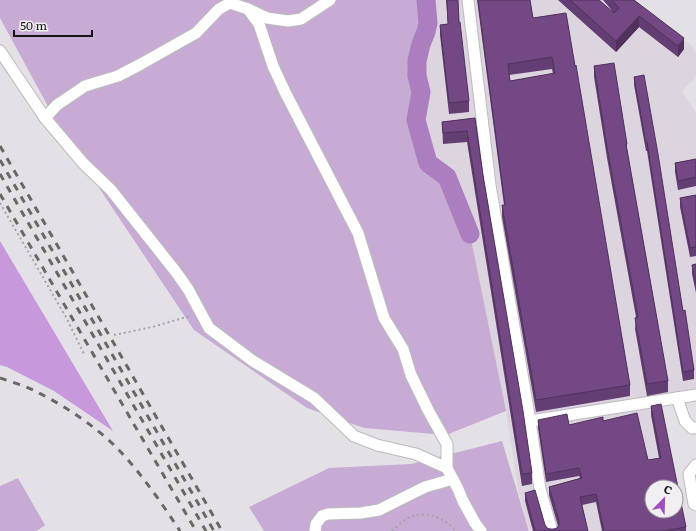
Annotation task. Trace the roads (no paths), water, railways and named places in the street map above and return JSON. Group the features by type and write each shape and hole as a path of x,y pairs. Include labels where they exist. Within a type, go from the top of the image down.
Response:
{"lane":[{"path":"45,118 57,105 85,86 118,76 196,33 219,9 230,3 248,9 267,18 288,21 302,19 330,0"},
{"path":"468,0 490,186 530,421 540,489 552,531"},
{"path":"248,9 259,24 273,66 285,92 358,234 384,318 403,349 411,375 447,444 447,468 463,501 481,531"},
{"path":"0,51 45,118 83,163 111,190 188,289 209,328 253,362 314,398 354,436 377,445 416,454 447,468"},
{"path":"530,421 696,395"},
{"path":"677,398 685,421 692,428 696,428"},
{"path":"696,465 689,474 694,504 696,505"},
{"path":"315,531 316,524 322,516 328,514 361,513 380,510 425,488 453,479"}],"waterway":[{"path":"426,0 428,23 417,61 417,76 421,92 416,120 428,163 447,177 470,234"}],"railway":[{"path":"0,146 222,531"},
{"path":"0,160 214,531"},
{"path":"0,174 206,531"},
{"path":"0,194 196,531"},
{"path":"0,378 19,384 48,398 69,410 99,432 117,448 134,467 180,531"}]}
